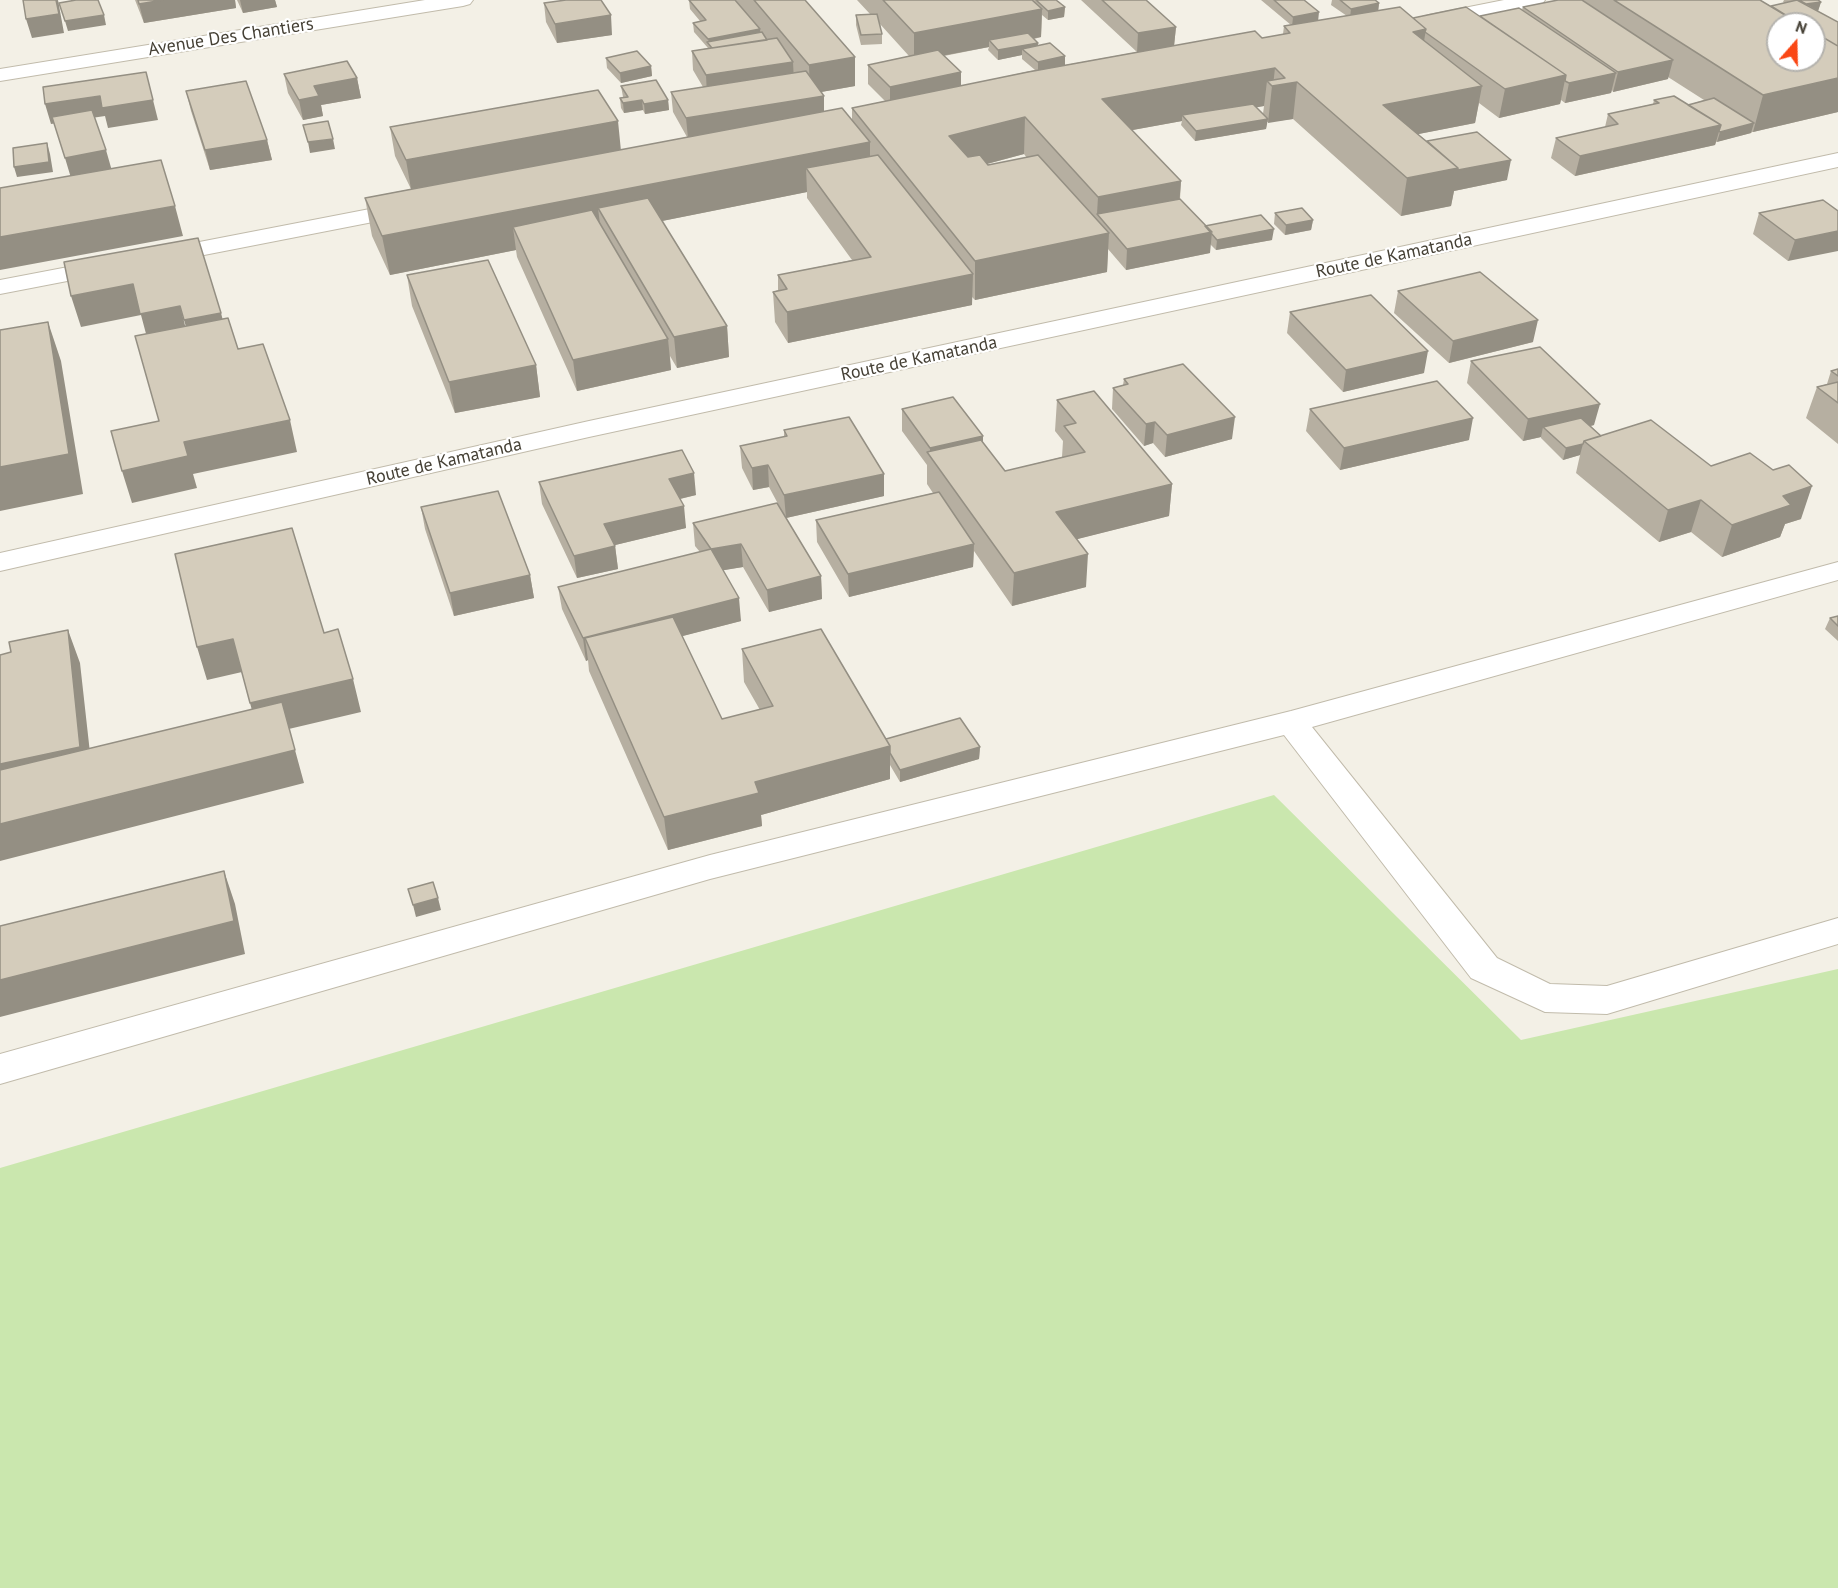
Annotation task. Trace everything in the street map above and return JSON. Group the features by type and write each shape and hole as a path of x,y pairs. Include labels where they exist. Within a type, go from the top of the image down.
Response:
{"street":[{"name":"Avenue Des Chantiers","path":"0,75 463,0"},
{"path":"1407,25 1534,0"},
{"name":"Route de Kamatanda","path":"0,561 601,427 1838,160"},
{"path":"0,287 430,204"},
{"path":"0,1069 710,867 1292,722 1838,571"},
{"path":"1292,722 1484,968 1545,998 1607,1000 1838,931"}],"green space":[{"path":"1274,795 1521,1040 1838,969 1838,1588 0,1588 0,1168"}],"building":[{"path":"23,0 56,0 59,14 26,19"},
{"path":"98,0 104,15 65,21 59,3"},
{"path":"138,0 163,0 139,4"},
{"path":"566,0 601,0 611,15 555,24 544,3"},
{"path":"689,0 735,0 760,29 708,39 693,23 706,20"},
{"path":"754,0 805,0 855,57 809,65"},
{"path":"883,0 1032,0 1042,9 914,33"},
{"path":"1036,0 1056,0 1065,7 1048,11"},
{"path":"1102,0 1146,0 1176,27 1138,33"},
{"path":"1274,0 1304,0 1319,12 1293,17"},
{"path":"1340,0 1375,0 1379,3 1351,9"},
{"path":"1558,0 1582,0 1673,60 1618,72 1523,7"},
{"path":"1614,0 1760,0 1780,12 1766,12 1766,72 1826,72 1826,39 1838,46 1838,78 1763,95"},
{"path":"1797,0 1819,12 1781,12 1771,6"},
{"path":"1799,0 1818,0 1821,2 1806,4"},
{"path":"1400,7 1426,29 1413,32 1482,86 1383,105 1458,168 1407,178 1297,82 1272,86 1267,81 1285,78 1275,68 1102,99 1181,181 1098,197 1025,117 949,136 968,157 980,155 988,165 1038,155 1109,233 975,261 852,108 1028,72 1255,31 1262,38 1290,33 1284,26"},
{"path":"1466,7 1566,75 1505,89 1425,32 1426,29 1413,18"},
{"path":"1519,8 1616,73 1569,83 1565,81 1566,75 1480,16"},
{"path":"877,14 882,34 861,35 856,15"},
{"path":"1826,16 1838,22 1838,46 1826,39"},
{"path":"762,32 767,40 712,48 707,42"},
{"path":"1028,33 1038,43 998,50 989,40"},
{"path":"777,38 793,62 706,75 692,51"},
{"path":"1050,43 1065,56 1038,62 1022,49"},
{"path":"938,50 961,72 890,87 868,65"},
{"path":"637,51 651,66 620,73 606,58"},
{"path":"347,61 357,78 314,86 319,96 299,100 284,74"},
{"path":"806,71 824,96 686,118 671,92"},
{"path":"146,72 153,100 102,108 100,96 45,104 43,87"},
{"path":"656,80 668,100 644,104 642,100 623,103 620,98 628,97 621,86"},
{"path":"246,81 267,140 205,150 186,91"},
{"path":"598,90 618,121 406,160 390,127"},
{"path":"1674,96 1721,125 1580,156 1556,138 1618,124 1608,114 1659,103 1654,100"},
{"path":"1714,98 1754,123 1720,132 1721,125 1688,105"},
{"path":"1253,104 1268,119 1196,131 1182,115"},
{"path":"842,108 870,142 382,236 365,198"},
{"path":"92,110 106,150 65,158 52,117"},
{"path":"328,121 333,139 308,142 303,125"},
{"path":"1477,132 1511,160 1458,170 1427,141"},
{"path":"47,143 49,162 14,167 13,148"},
{"path":"878,155 973,274 787,312 773,292 787,289 778,275 871,257 806,168"},
{"path":"161,160 175,206 0,237 0,188"},
{"path":"648,198 727,326 674,337 598,208"},
{"path":"1180,199 1212,232 1127,249 1097,214"},
{"path":"1823,200 1838,211 1838,231 1795,240 1759,213"},
{"path":"1302,208 1313,220 1286,225 1275,213"},
{"path":"592,210 668,339 573,360 513,227"},
{"path":"1261,215 1274,229 1217,240 1205,226"},
{"path":"198,238 221,313 184,320 180,306 140,314 133,284 71,296 64,262"},
{"path":"488,260 536,365 449,382 407,275"},
{"path":"1480,272 1538,320 1453,341 1398,291"},
{"path":"1371,295 1428,351 1346,370 1290,312"},
{"path":"228,318 238,349 263,344 290,420 184,442 188,456 122,471 111,431 159,421 135,336"},
{"path":"48,322 69,454 0,467 0,330"},
{"path":"1540,347 1600,404 1528,419 1471,361"},
{"path":"1183,364 1235,417 1167,435 1155,422 1146,424 1113,388 1128,384 1124,379"},
{"path":"1838,369 1838,376 1831,371"},
{"path":"1437,381 1473,418 1344,448 1310,409"},
{"path":"1838,382 1838,403 1817,387"},
{"path":"1094,391 1172,484 1056,512 1088,554 1014,573 927,452 981,440 1005,471 1085,452 1064,426 1076,423 1057,400"},
{"path":"953,397 983,436 930,448 902,409"},
{"path":"849,417 884,474 784,495 768,465 752,468 740,446 787,436 784,430"},
{"path":"1581,418 1601,436 1566,448 1543,427"},
{"path":"1651,420 1711,466 1750,453 1773,470 1789,465 1812,486 1783,496 1791,505 1732,525 1701,500 1668,510 1584,441"},
{"path":"682,450 694,473 669,479 684,506 604,524 615,546 574,556 539,482"},
{"path":"498,491 530,575 450,593 421,507"},
{"path":"939,492 974,544 848,574 816,520"},
{"path":"777,503 821,576 767,590 741,544 711,549 693,523"},
{"path":"292,528 324,633 338,629 353,679 250,703 233,639 197,647 175,554"},
{"path":"711,549 739,598 583,638 558,587"},
{"path":"1838,616 1838,626 1830,618"},
{"path":"673,617 722,719 773,706 742,649 821,629 890,746 755,782 759,793 664,817 585,638"},
{"path":"68,630 80,747 0,764 0,655 11,652 9,642"},
{"path":"282,702 295,750 0,824 0,770"},
{"path":"960,718 980,747 900,770 890,753 890,746 886,739"},
{"path":"224,871 234,921 0,980 0,926"},
{"path":"433,882 438,898 413,905 408,889"}]}
